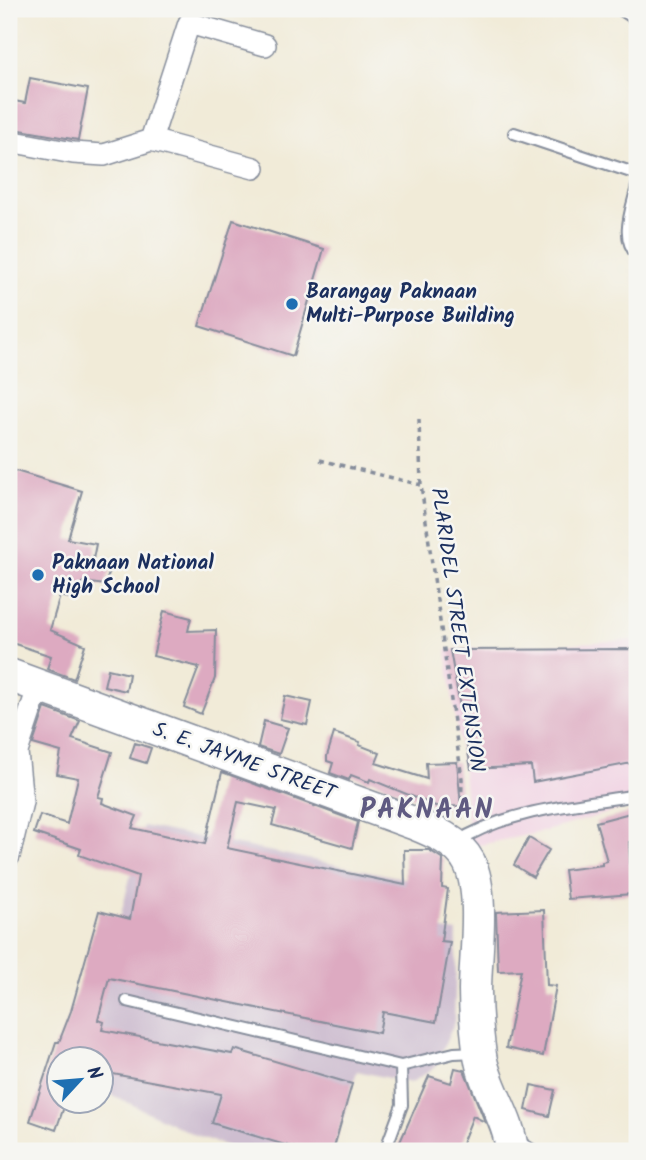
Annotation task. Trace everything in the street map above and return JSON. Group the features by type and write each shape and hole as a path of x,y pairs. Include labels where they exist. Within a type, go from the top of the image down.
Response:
{"street":[{"path":"151,140 189,23 265,45"},
{"path":"9,141 73,153 104,155 151,140 254,168"},
{"name":"S. E. JAYME STREET","path":"9,675 423,827 452,843"},
{"path":"9,856 22,802 17,752 39,685"},
{"path":"452,843 469,863 475,892 478,922 475,992 482,1068 519,1146"}],"lane":[{"path":"620,9 637,20"},
{"path":"514,133 637,174"},
{"path":"637,186 627,233 628,245 637,255"},
{"path":"452,843 476,830 537,812 637,795"},
{"path":"127,1001 401,1066 454,1053 479,1052"},
{"path":"385,1151 402,1105 401,1066"}],"path":[{"name":"PLARIDEL STREET EXTENSION","path":"419,419 421,485 462,779 463,815 452,843"},
{"path":"320,460 421,485"}],"shaded area":[{"path":"637,640 637,805 542,832 470,847 446,650"},
{"path":"143,826 423,882 415,926 457,932 454,1023 435,1067 411,1083 357,1071 333,1151 242,1151 195,1135 116,1097 116,1044 88,1044"}],"building":[{"path":"30,78 88,89 78,140 9,128 9,100 25,103"},
{"path":"233,220 324,249 293,356 199,326"},
{"name":"Paknaan National High School","path":"9,469 82,491 68,539 96,544 92,564 111,567 105,585 83,582 79,600 60,596 50,630 85,645 74,679 47,669 51,656 9,642"},
{"path":"164,611 191,618 188,631 216,630 215,678 201,714 184,707 199,667 153,656"},
{"path":"637,649 637,762 533,782 531,766 471,769 450,650"},
{"path":"108,669 129,674 126,691 104,686"},
{"path":"285,696 312,702 307,725 280,719"},
{"path":"45,708 80,721 72,739 112,752 98,797 103,798 102,803 137,816 132,828 205,844 222,772 358,822 352,848 272,825 276,810 238,802 227,848 405,885 404,850 429,850 443,859 442,888 448,889 441,941 450,942 436,1022 383,1012 379,1033 109,978 98,1020 104,1022 102,1030 232,1054 234,1049 352,1084 333,1151 305,1151 212,1123 221,1094 116,1075 116,1044 55,1044 59,1042 71,1011 99,911 130,919 138,876 79,855 81,849 34,833 40,815 67,824 78,778 57,774 61,752 33,744"},
{"path":"264,721 288,728 279,754 258,747"},
{"path":"334,733 360,742 359,745 380,753 376,763 427,779 426,763 457,762 461,806 438,807 370,779 369,782 351,775 349,780 330,773 333,763 327,761 327,756"},
{"path":"135,743 151,748 146,763 130,758"},
{"path":"630,813 637,840 629,842 632,894 568,899 564,870 602,865 602,862 607,861 596,822"},
{"path":"529,838 549,850 533,877 514,865"},
{"path":"544,910 547,985 556,986 543,1056 506,1048 521,970 498,971 496,912"},
{"path":"455,1068 464,1070 485,1122 473,1116 459,1151 396,1151 429,1076 451,1083"},
{"path":"46,1072 46,1114 62,1114 56,1130 30,1121"},
{"path":"531,1085 555,1090 549,1116 526,1110"}],"place":[{"name":"Barangay Paknaan Multi-Purpose Building","path":"292,304"},
{"name":"Paknaan National High School","path":"38,575"}],"district":[{"name":"PAKNAAN","path":"427,810"}]}
